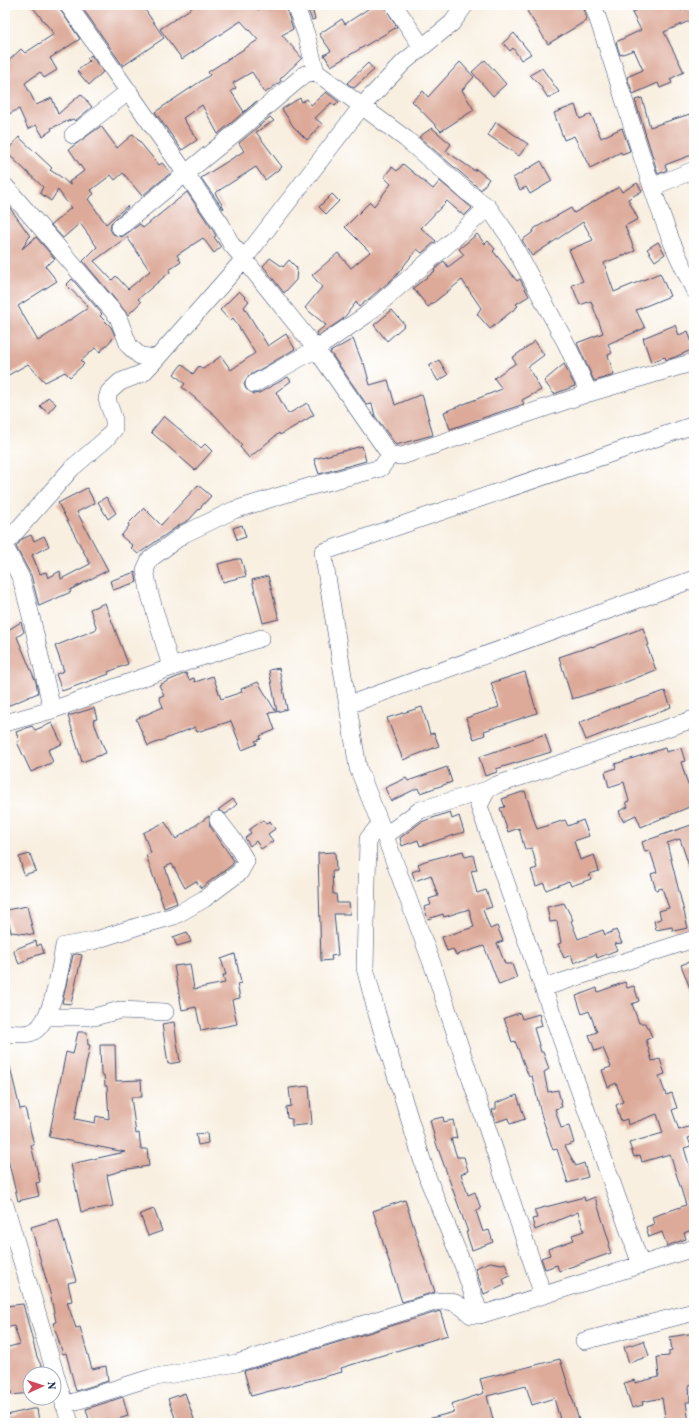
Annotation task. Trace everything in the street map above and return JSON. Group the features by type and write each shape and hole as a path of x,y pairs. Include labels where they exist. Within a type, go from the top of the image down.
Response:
{"street":[{"path":"68,5 221,224 231,244 316,349 390,455"},
{"path":"294,5 306,34 316,72 406,139 467,192 488,207 508,235 566,343 588,393"},
{"path":"394,5 422,47"},
{"path":"5,544 72,468 105,440 114,429 114,420 108,407 107,399 109,392 120,382 143,372 157,358 244,259 362,106 404,62 452,23 465,5"},
{"path":"593,5 652,187 672,242 694,290"},
{"path":"120,227 305,74 316,72"},
{"path":"73,135 129,91"},
{"path":"652,187 694,170"},
{"path":"5,186 118,317 129,346 140,356 157,358"},
{"path":"254,384 316,349 366,315 446,246 488,207"},
{"path":"390,455 402,456 588,393 694,362"},
{"path":"543,1295 434,969 383,830 358,768 322,552 694,425"},
{"path":"171,667 150,595 145,570 150,559 184,534 234,510 308,487 381,468 390,455"},
{"path":"5,547 21,578 52,710"},
{"path":"348,705 694,579"},
{"path":"5,723 52,710 171,667 261,638"},
{"path":"480,1315 463,1265 428,1179 377,1014 365,968 368,839 420,810 487,790 496,785 694,719"},
{"path":"487,790 479,806 641,1265"},
{"path":"5,1033 30,1033 36,1029 46,1017 58,980 64,946 93,941 174,916 204,899 240,872 246,861 234,841 218,820"},
{"path":"543,988 694,939"},
{"path":"46,1017 94,1017 120,1010 164,1012"},
{"path":"5,1205 70,1423"},
{"path":"64,1405 150,1378 237,1363 434,1302 447,1300 455,1302 471,1315 480,1315 694,1248"},
{"path":"584,1341 694,1312"}],"building":[{"path":"31,5 57,5 80,39 50,58 57,70 44,78 40,72 25,83 36,105 52,98 58,114 81,94 92,107 75,121 73,119 51,128 52,130 43,136 36,125 28,129 19,109 9,114 5,104 5,64 21,49 25,53 54,34"},
{"path":"142,5 164,38 123,66 81,6"},
{"path":"196,5 254,5 258,10 268,5 285,5 293,29 282,35 302,58 280,79 281,81 265,93 252,72 233,83 236,88 231,91 244,112 218,134 202,105 183,118 197,140 182,150 155,112 210,75 208,72 258,40 241,21 182,59 160,29"},
{"path":"306,5 311,5 315,19 312,20"},
{"path":"374,5 384,5 397,27 331,66 324,55 331,51 319,34 342,19 345,24"},
{"path":"538,5 583,5 587,20 548,44 527,11"},
{"path":"645,5 678,5 681,11 694,6 694,19 664,32 684,72 670,79 672,83 660,88 658,83 633,94 627,77 643,70 634,50 620,55 616,42 641,30 632,13"},
{"path":"514,33 531,54 521,60 513,48 510,51 503,43"},
{"path":"91,55 103,72 89,85 77,71 89,61 87,59"},
{"path":"485,60 506,84 493,96 472,72"},
{"path":"460,62 474,77 462,90 474,110 441,131 412,101 423,91 428,97"},
{"path":"368,63 374,70 354,88 347,83"},
{"path":"542,68 559,92 548,98 540,85 530,75"},
{"path":"326,92 339,102 335,106 331,103 315,118 322,124 307,140 293,126 282,109 300,98 302,102 307,99 311,105"},
{"path":"642,98 650,127 690,114 694,125 694,154 665,165 667,170 658,174 635,100"},
{"path":"575,105 580,119 591,114 601,138 622,128 630,151 622,154 621,152 590,168 574,136 564,140 554,113"},
{"path":"270,117 274,121 256,132 282,167 265,180 256,167 215,193 224,208 223,209 201,178 244,151 239,143"},
{"path":"496,122 528,144 519,156 488,135"},
{"path":"101,126 117,148 133,134 159,165 162,163 171,173 142,196 123,173 115,180 111,175 91,190 94,194 88,199 106,224 127,206 128,207 111,223 110,229 113,234 122,237 140,224 143,228 187,192 212,229 216,236 214,237 221,247 214,253 203,238 177,255 181,262 169,270 170,272 138,299 141,302 128,315 83,261 97,247 80,223 63,238 51,225 71,208 58,190 51,201 40,193 43,187 6,152 19,137 52,168 50,170 71,186 69,182 84,171 69,149","holes":["127,237 150,271 128,289 116,276 112,280 94,261"]},
{"path":"432,128 451,144 446,151 475,171 476,169 489,179 481,190 419,137"},
{"path":"541,161 552,181 530,194 526,187 520,190 513,178"},
{"path":"403,164 433,189 440,181 472,208 464,216 447,201 421,228 436,241 422,253 417,249 395,277 359,307 356,302 343,319 318,336 316,333 326,325 305,308 322,287 312,275 338,253 351,268 370,252 345,227 370,202 374,206 391,184 384,177 392,167 397,171"},
{"path":"637,183 642,191 628,199 638,219 625,226 635,251 604,263 614,292 660,273 670,296 636,310 645,328 608,344 612,353 608,355 614,375 594,381 577,343 603,333 591,301 580,305 572,285 583,281 569,250 593,240 583,222 532,256 522,240 532,233 535,228 571,208 574,213 619,187 622,192"},
{"path":"332,194 339,201 326,214 319,207"},
{"path":"5,201 30,236 22,249 36,237 55,259 45,266 57,281 18,306 38,341 88,308 87,305 66,285 72,279 102,314 100,316 111,327 115,336 100,352 95,348 81,361 84,364 70,377 65,372 45,382 28,364 5,377"},
{"path":"477,234 485,244 488,241 495,249 493,251 517,281 520,279 529,296 516,304 518,306 490,329 477,314 481,308 462,280 428,307 413,288 435,271 434,270 444,261 448,267 464,255 459,249"},
{"path":"658,242 665,254 655,261 647,249"},
{"path":"270,258 283,267 289,260 297,268 296,280 284,293 263,266"},
{"path":"239,291 249,301 244,307 268,346 286,334 295,349 249,376 244,384 246,389 254,394 259,393 288,377 291,381 276,392 288,414 307,403 314,415 280,435 279,433 249,458 240,447 242,445 216,416 182,387 185,384 174,374 182,364 193,374 199,366 203,369 221,356 231,370 255,353 233,318 230,321 220,310"},
{"path":"392,310 405,325 387,341 374,325"},
{"path":"675,325 679,335 688,331 694,349 666,360 665,357 651,362 643,338"},
{"path":"353,339 363,364 364,363 370,385 388,380 395,405 422,394 433,435 396,445 375,416 372,404 367,405 330,352"},
{"path":"535,341 544,355 528,367 541,390 522,400 524,404 450,429 444,412 502,389 494,378 516,363 512,358"},
{"path":"439,360 448,375 438,381 429,366"},
{"path":"564,364 575,386 554,394 544,381"},
{"path":"48,397 56,404 48,413 40,406"},
{"path":"164,416 201,448 205,444 212,451 195,470 151,432"},
{"path":"362,446 366,461 319,474 314,459"},
{"path":"198,485 211,496 189,520 138,554 131,548 133,546 121,536 129,526 128,524 144,508 161,525"},
{"path":"87,488 95,503 77,512 108,570 70,590 71,592 39,606 31,575 16,547 22,539 31,535 34,541 44,536 49,546 32,555 40,574 46,572 48,578 60,571 61,579 90,564 58,503"},
{"path":"106,497 116,513 108,519 98,502"},
{"path":"242,525 246,537 237,540 233,528"},
{"path":"241,559 246,576 223,582 218,564"},
{"path":"135,572 137,582 113,590 110,581"},
{"path":"268,576 279,619 263,623 252,580"},
{"path":"105,603 128,664 108,672 109,674 62,691 56,674 64,671 55,646 97,629 90,609"},
{"path":"21,622 24,632 17,637 36,682 38,693 5,707 5,632"},
{"path":"643,628 649,645 647,646 656,670 621,684 572,699 559,657 592,647"},
{"path":"279,668 287,709 277,712 269,670"},
{"path":"525,672 537,713 484,731 485,735 474,739 466,718 499,707 491,683"},
{"path":"186,673 189,680 194,678 195,682 213,676 221,699 242,692 241,689 258,682 276,712 269,713 275,730 260,736 261,739 255,741 257,744 242,750 231,721 197,732 195,727 148,746 136,719 163,707 159,697 164,695 159,685"},
{"path":"665,691 671,707 586,740 579,723 611,709"},
{"path":"422,707 430,734 434,733 439,746 403,760 387,718"},
{"path":"94,708 97,719 93,720 106,753 82,762 68,716"},
{"path":"52,723 62,744 48,750 53,762 31,772 17,742 19,741 16,732 32,726 35,730"},
{"path":"545,734 551,752 496,769 497,772 485,776 479,757"},
{"path":"665,748 666,752 681,748 685,761 681,762 688,785 694,783 694,805 641,827 636,815 623,821 619,811 628,807 626,802 629,801 624,782 609,787 605,772 616,768 615,764"},
{"path":"447,767 452,782 420,793 418,788 391,801 385,788 406,778 408,781"},
{"path":"525,791 537,829 565,820 568,826 583,820 589,836 574,841 580,860 594,855 599,871 589,874 591,879 571,886 569,881 546,890 544,883 536,886 531,870 537,868 532,848 525,850 519,828 508,832 500,808 505,807 502,799"},
{"path":"233,799 237,804 226,814 218,810"},
{"path":"450,812 452,819 459,816 464,832 420,846 418,840 402,846 400,838 421,822"},
{"path":"209,816 210,826 234,861 232,865 201,888 196,881 185,888 172,864 165,867 177,903 164,908 146,855 151,853 143,833 165,822 176,839"},
{"path":"263,820 266,824 270,821 275,829 268,834 273,841 261,849 256,841 250,846 245,838 251,833 249,830"},
{"path":"694,824 694,875 692,875 680,839 667,843 688,928 673,931 672,927 656,930 654,921 661,919 659,911 669,908 662,888 656,890 651,874 657,872 650,851 645,852 642,842"},
{"path":"463,851 465,857 473,855 477,870 471,871 477,893 486,890 492,907 483,910 490,929 497,926 503,941 497,943 505,964 512,964 517,978 499,985 484,946 456,955 453,949 447,951 442,937 474,927 469,909 444,917 443,914 428,919 424,907 431,905 429,899 438,896 431,875 415,881 412,872 420,869 418,864 425,861"},
{"path":"335,852 336,871 332,871 333,894 336,894 337,903 349,903 350,914 334,914 338,955 331,956 332,960 321,961 318,853"},
{"path":"30,854 36,871 24,875 19,857"},
{"path":"564,903 573,920 571,921 578,939 603,930 605,935 616,930 622,943 614,944 617,950 597,958 596,954 574,963 571,955 564,958 558,944 561,943 557,921 550,922 547,907"},
{"path":"27,906 34,935 11,932 6,910"},
{"path":"187,932 191,942 177,946 173,937"},
{"path":"36,941 37,946 41,944 44,953 28,958 28,960 19,964 13,950"},
{"path":"235,954 241,983 237,984 240,998 232,1000 237,1024 201,1031 196,1007 182,1010 174,966 190,964 194,989 225,983 223,975 226,975 221,959"},
{"path":"73,955 82,955 71,1004 62,1003"},
{"path":"694,960 694,996 693,996 681,965"},
{"path":"625,982 627,988 634,986 639,1001 632,1004 639,1023 646,1023 652,1037 646,1040 652,1061 660,1059 665,1074 659,1076 666,1095 672,1093 677,1108 672,1110 679,1130 694,1125 694,1136 688,1138 691,1146 684,1148 690,1168 694,1167 694,1229 684,1233 686,1239 667,1246 662,1232 649,1237 646,1227 654,1224 652,1217 686,1205 670,1154 642,1162 640,1155 634,1157 629,1143 663,1133 657,1114 628,1125 627,1119 621,1121 616,1105 623,1102 616,1083 608,1087 602,1070 611,1067 603,1048 595,1051 589,1035 597,1032 589,1011 582,1014 576,996 597,988 598,992"},
{"path":"520,1013 522,1019 539,1014 542,1026 534,1028 541,1052 543,1052 549,1069 544,1072 548,1092 558,1090 562,1107 555,1109 561,1128 569,1126 574,1143 565,1146 576,1166 584,1163 588,1177 568,1183 557,1149 553,1150 541,1114 532,1076 529,1077 515,1041 512,1042 504,1018"},
{"path":"174,1022 180,1062 168,1064 162,1024"},
{"path":"78,1032 87,1032 88,1045 90,1045 75,1119 95,1123 96,1116 109,1119 107,1086 105,1086 104,1075 101,1075 100,1045 115,1045 116,1081 141,1080 142,1097 131,1097 136,1134 139,1133 141,1149 147,1149 149,1166 121,1170 107,1175 113,1206 81,1212 71,1164 125,1152 49,1137 66,1052 73,1054"},
{"path":"5,1063 9,1063 20,1109 25,1108 34,1145 31,1145 40,1182 36,1183 39,1196 18,1201 5,1147"},
{"path":"309,1086 312,1124 292,1126 292,1119 287,1118 286,1107 291,1106 289,1088"},
{"path":"517,1095 525,1119 510,1124 508,1118 496,1122 492,1110 496,1109 496,1103"},
{"path":"443,1117 444,1122 453,1120 457,1138 451,1139 457,1157 464,1157 468,1171 461,1174 468,1195 475,1192 481,1209 476,1211 483,1232 489,1230 493,1242 472,1250 466,1232 468,1232 436,1143 430,1120"},
{"path":"207,1133 208,1143 198,1145 196,1134"},
{"path":"584,1197 585,1201 595,1197 610,1244 608,1245 611,1253 559,1271 557,1265 545,1269 541,1258 550,1255 548,1249 574,1240 572,1235 584,1231 578,1212 535,1230 532,1219 537,1218 534,1210"},
{"path":"405,1200 435,1292 402,1302 373,1211"},
{"path":"154,1209 162,1231 148,1236 140,1214"},
{"path":"58,1219 76,1281 68,1283 72,1301 67,1302 76,1328 80,1327 92,1369 106,1366 108,1381 76,1391 66,1353 63,1354 53,1323 56,1322 50,1293 31,1227"},
{"path":"490,1262 505,1263 510,1276 503,1279 505,1285 484,1294 475,1268"},
{"path":"23,1304 37,1357 42,1366 22,1366 22,1394 12,1395 5,1375 5,1348 20,1344 14,1326 5,1328 5,1306"},
{"path":"440,1311 448,1335 341,1368 342,1372 251,1396 244,1371"},
{"path":"694,1333 694,1384 689,1385 690,1402 686,1402 689,1423 666,1423 662,1398 642,1402 643,1405 632,1408 624,1383 635,1380 635,1383 659,1377 657,1357 669,1356 669,1351 672,1350 670,1337"},
{"path":"644,1341 649,1356 629,1363 624,1347"},
{"path":"560,1359 580,1423 561,1423 554,1398 532,1405 526,1386 487,1396 494,1423 424,1423 424,1420 454,1412 451,1404 484,1393 480,1379"},
{"path":"185,1393 194,1419 183,1423 177,1423 168,1399"},
{"path":"123,1397 128,1416 115,1420 116,1423 90,1423 86,1409"},
{"path":"37,1409 39,1421 9,1423 7,1415"}]}
